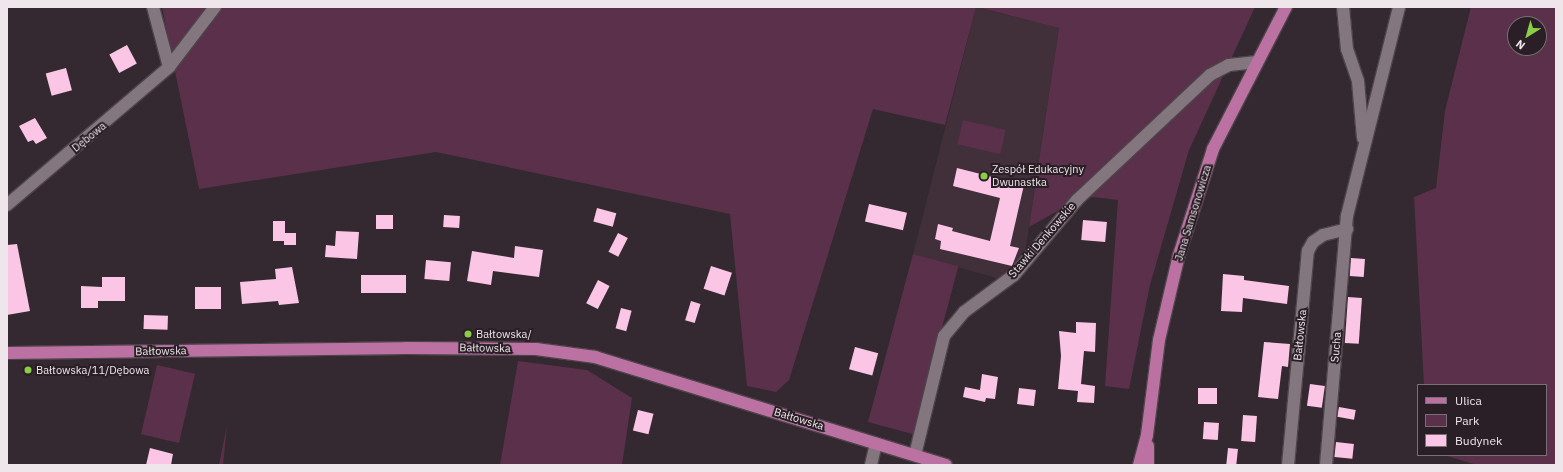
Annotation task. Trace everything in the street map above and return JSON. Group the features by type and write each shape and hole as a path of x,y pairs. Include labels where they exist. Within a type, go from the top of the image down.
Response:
{"main road":[{"name":"Jana Samsonowicza","path":"1139,465 1147,435 1159,340 1179,254 1212,149 1286,7"},
{"name":"Bałtowska","path":"7,353 399,348 536,349 595,357 946,465"},
{"name":"Jana Samsonowicza","path":"1147,435 1148,465"}],"street":[{"path":"153,7 169,67"},
{"name":"Dębowa","path":"7,205 169,67 215,7"},
{"path":"1343,7 1347,49 1358,81 1363,136 1361,153"},
{"path":"1361,153 1399,7"},
{"name":"Stawki Denkowskie","path":"915,455 944,336 964,312 1014,276 1077,200 1210,75 1229,65 1257,62"},
{"name":"Sucha","path":"1326,465 1347,216 1356,186 1361,153"},
{"name":"Bałtowska","path":"1288,465 1308,251 1314,242 1322,235 1346,229"},
{"path":"871,465 876,444"}],"shaded area":[{"name":"Zespół Edukacyjny Dwunastka","path":"976,7 1059,28 1025,253 999,279 913,254"}],"green space":[{"path":"162,7 976,7 945,125 873,109 789,380 776,392 747,386 730,214 436,152 199,189"},
{"path":"977,7 1255,7 1189,150 1150,285 1129,389 1105,386 1118,200 1093,197 1077,200 1029,227 1059,28"},
{"path":"1471,7 1556,7 1556,465 1477,465 1447,456 1547,456 1547,384 1424,384 1414,197 1436,188 1445,111"},
{"path":"963,120 1006,130 1000,154 957,144"},
{"path":"913,254 958,266 913,434 868,422"},
{"path":"518,361 587,370 632,398 622,465 500,465"},
{"path":"157,365 195,374 179,443 141,434"},
{"path":"227,425 223,465 219,465"}],"building":[{"path":"127,45 137,64 119,73 109,54"},
{"path":"66,68 72,90 52,96 46,73"},
{"path":"35,118 47,138 36,144 33,140 28,142 19,126"},
{"path":"957,168 1024,185 1010,246 1019,248 1012,266 940,249 941,241 935,239 938,224 953,228 952,231 990,241 1000,198 953,186"},
{"path":"869,204 907,213 903,230 865,222"},
{"path":"597,208 616,213 613,227 593,222"},
{"path":"376,215 393,215 393,229 376,229"},
{"path":"444,215 460,216 459,228 443,227"},
{"path":"1083,220 1107,222 1105,242 1081,240"},
{"path":"273,221 285,221 285,233 296,233 296,245 284,245 284,241 273,241"},
{"path":"336,231 359,232 357,259 325,257 326,245 335,246"},
{"path":"618,233 628,238 618,257 608,252"},
{"path":"17,244 30,311 7,315 7,245"},
{"path":"515,246 543,250 539,277 493,271 491,285 467,281 472,251 514,258"},
{"path":"1351,258 1365,259 1364,277 1350,276"},
{"path":"426,260 451,262 449,281 424,279"},
{"path":"711,266 732,273 725,296 704,289"},
{"path":"292,267 299,303 279,305 278,301 242,304 240,282 276,279 275,269"},
{"path":"1223,274 1244,276 1244,280 1289,286 1287,304 1243,298 1242,312 1221,311"},
{"path":"361,275 406,275 406,293 361,293"},
{"path":"102,277 125,277 125,301 98,301 98,308 81,308 81,286 102,287"},
{"path":"598,280 610,286 598,309 586,303"},
{"path":"195,287 221,287 221,309 195,309"},
{"path":"1348,297 1362,298 1359,344 1345,343"},
{"path":"691,301 701,304 695,323 685,320"},
{"path":"621,308 632,311 626,331 616,328"},
{"path":"144,315 168,316 167,330 144,329"},
{"path":"1076,322 1096,323 1095,352 1084,351 1081,384 1095,386 1094,403 1077,402 1078,391 1058,389 1061,356 1059,331 1076,333"},
{"path":"1264,342 1290,344 1288,367 1282,366 1278,399 1258,397"},
{"path":"855,347 878,353 872,375 849,369"},
{"path":"982,374 998,377 995,399 986,398 985,402 963,397 965,387 980,390"},
{"path":"1310,384 1325,386 1322,408 1307,406"},
{"path":"1019,388 1036,390 1034,406 1017,404"},
{"path":"1198,388 1217,388 1217,404 1198,404"},
{"path":"1339,407 1356,410 1354,420 1337,417"},
{"path":"638,410 654,414 648,434 633,430"},
{"path":"1243,415 1257,416 1255,442 1241,441"},
{"path":"1204,422 1219,423 1218,440 1203,439"},
{"path":"1336,442 1354,444 1352,459 1334,457"},
{"path":"150,448 173,454 171,465 146,465"},
{"path":"1228,448 1238,449 1236,465 1226,465"}],"place":[{"name":"Zespół Edukacyjny Dwunastka","path":"984,176"},
{"name":"Bałtowska/","path":"468,334"},
{"name":"Bałtowska/11/Dębowa","path":"28,370"}]}
